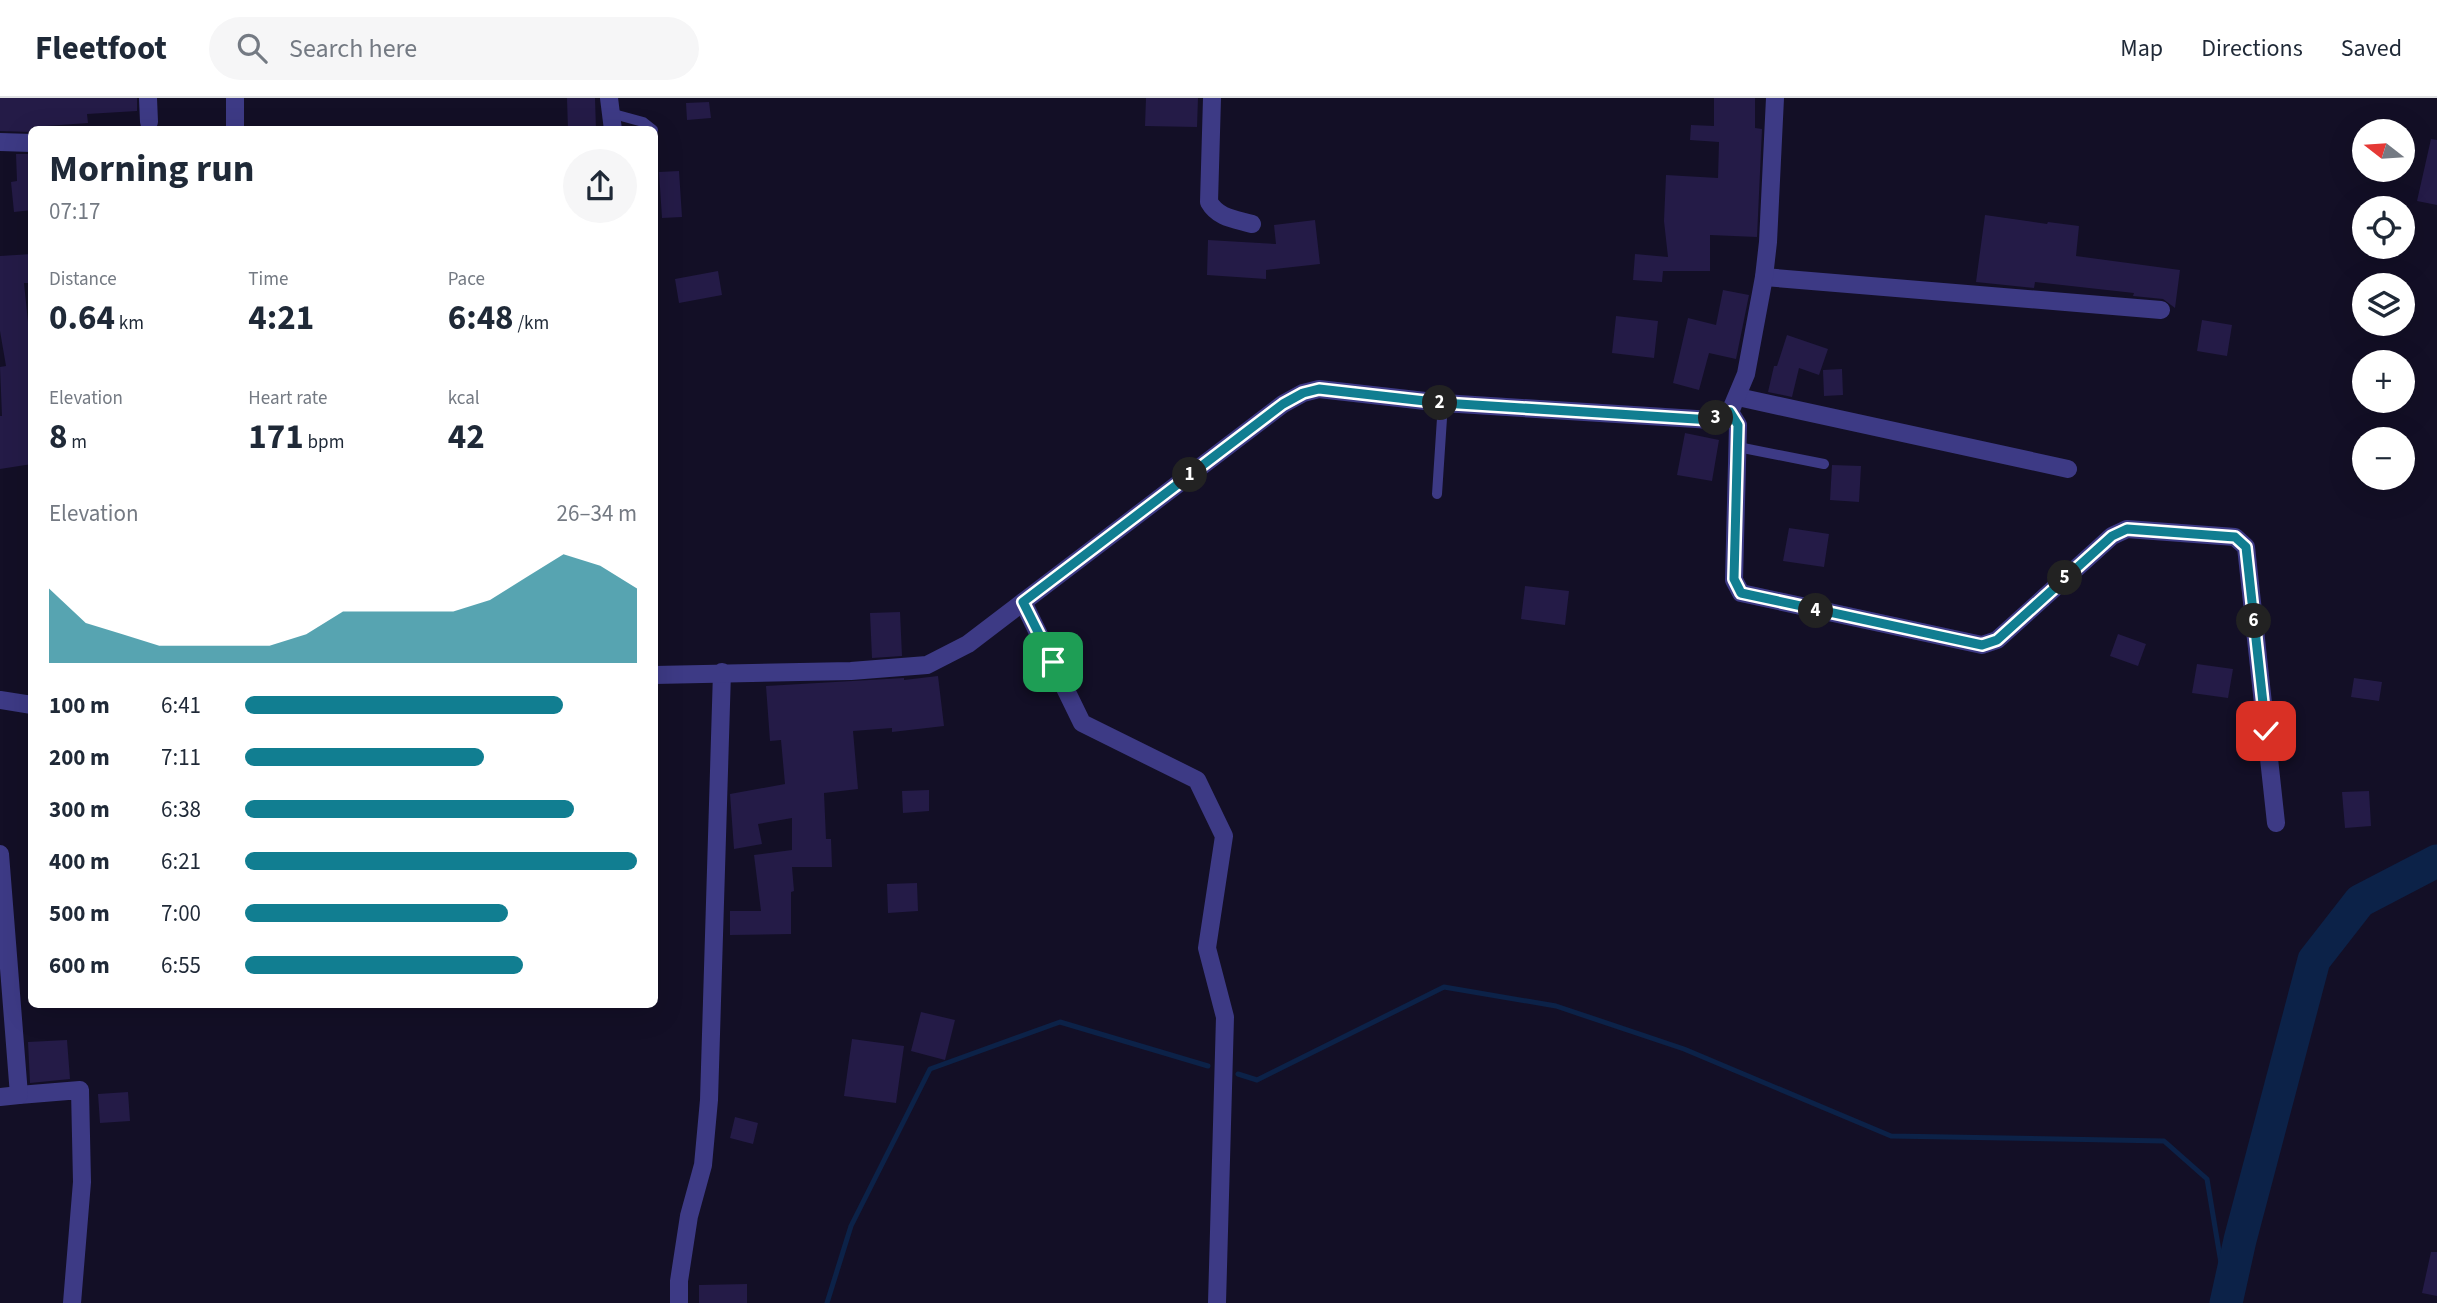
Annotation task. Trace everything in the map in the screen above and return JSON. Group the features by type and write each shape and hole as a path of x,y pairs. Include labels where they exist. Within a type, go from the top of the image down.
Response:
{"street":[{"path":"148,98 149,122"},
{"path":"235,98 235,126"},
{"path":"1212,98 1209,202 1214,211 1252,224"},
{"path":"1775,98 1764,276 1745,374 1734,404 1738,425 1734,579 1741,593 1982,645 1997,640 2112,536 2127,529 2235,537 2246,547 2276,824"},
{"path":"0,142 28,143"},
{"path":"1764,276 2161,310"},
{"path":"658,675 851,671 927,665 968,643 1283,404 1303,393 1319,389 1443,403 1712,420 1734,404 2068,469"},
{"path":"1023,602 1082,723 1197,780 1224,836 1207,948 1224,1017 1217,1303"},
{"path":"679,1303 679,1281 689,1216 703,1165 709,1100 722,672"},
{"path":"1,702 28,705"},
{"path":"0,854 19,1095"},
{"path":"0,1097 80,1090 82,1182 72,1303"}],"lane":[{"path":"611,113 648,126"},
{"path":"1437,494 1443,403"},
{"path":"1738,447 1824,464"}],"building":[{"path":"0,98 137,98 137,111 87,114 88,123 28,126 28,132 0,131"},
{"path":"567,98 595,98 596,126 568,126"},
{"path":"1146,98 1198,98 1197,127 1145,126"},
{"path":"1714,98 1755,98 1755,128 1762,129 1757,237 1710,235 1710,271 1663,271 1662,282 1633,280 1635,254 1668,257 1664,221 1666,175 1718,178 1719,142 1690,140 1691,125 1714,126"},
{"path":"709,102 711,118 687,120 686,103"},
{"path":"2431,139 2437,140 2437,205 2417,201"},
{"path":"16,154 28,154 28,210 14,212 11,182 17,181"},
{"path":"679,171 682,217 662,218 659,172"},
{"path":"1985,215 2079,226 2076,256 2180,270 2175,308 2163,299 2133,296 2134,293 2035,282 2034,288 1976,282"},
{"path":"1315,220 1320,264 1266,270 1266,279 1207,275 1208,240 1276,244 1274,225"},
{"path":"28,254 28,283 24,283 28,322 28,465 0,469 0,367 6,366 0,331 0,256"},
{"path":"718,271 722,295 679,303 675,279"},
{"path":"1723,290 1749,295 1736,359 1709,353 1699,390 1673,383 1688,318 1716,325"},
{"path":"1616,316 1658,321 1654,358 1612,353"},
{"path":"2202,320 2232,325 2227,356 2197,351"},
{"path":"1787,335 1828,349 1819,375 1799,368 1792,397 1768,392 1774,366 1777,366"},
{"path":"1842,369 1843,395 1824,396 1823,370"},
{"path":"1685,433 1719,440 1712,481 1677,475"},
{"path":"1832,465 1861,466 1859,502 1830,500"},
{"path":"1789,528 1829,534 1824,567 1783,561"},
{"path":"1525,586 1569,591 1565,625 1521,619"},
{"path":"900,612 902,656 872,658 870,613"},
{"path":"2118,634 2146,644 2138,666 2110,656"},
{"path":"2197,664 2233,669 2228,698 2192,693"},
{"path":"938,676 944,726 892,732 892,728 853,731 858,789 824,793 826,839 831,839 832,867 792,867 794,891 791,892 791,934 730,935 730,911 761,911 754,855 792,850 792,818 758,824 762,844 734,849 730,794 785,784 781,740 770,741 766,686"},
{"path":"2354,678 2382,682 2379,701 2351,697"},
{"path":"929,790 929,811 903,813 902,791"},
{"path":"2369,791 2371,826 2345,828 2342,792"},
{"path":"917,883 918,911 888,913 887,884"},
{"path":"921,1012 955,1020 945,1060 911,1051"},
{"path":"852,1039 904,1046 896,1103 844,1096"},
{"path":"67,1040 70,1079 30,1083 28,1042"},
{"path":"128,1092 130,1121 100,1123 98,1094"},
{"path":"735,1117 758,1123 753,1144 730,1138"},
{"path":"2431,1252 2437,1252 2437,1296 2422,1293"},
{"path":"747,1284 747,1303 699,1303 699,1285"}],"waterway":[{"path":"2226,1303 2314,960 2360,901 2437,861"},
{"path":"1238,1074 1257,1080 1444,987 1556,1006 1684,1049 1891,1136 2164,1141 2207,1179 2227,1299"},
{"path":"827,1303 851,1226 930,1069 1060,1022 1208,1066"}],"route":[{"path":"1053,662 1023,602 1283,404 1303,393 1319,389 1443,403 1712,420 1730,412 1738,425 1734,579 1741,593 1777,603 1982,645 1997,640 2112,536 2127,529 2235,537 2246,547 2266,731"}]}
